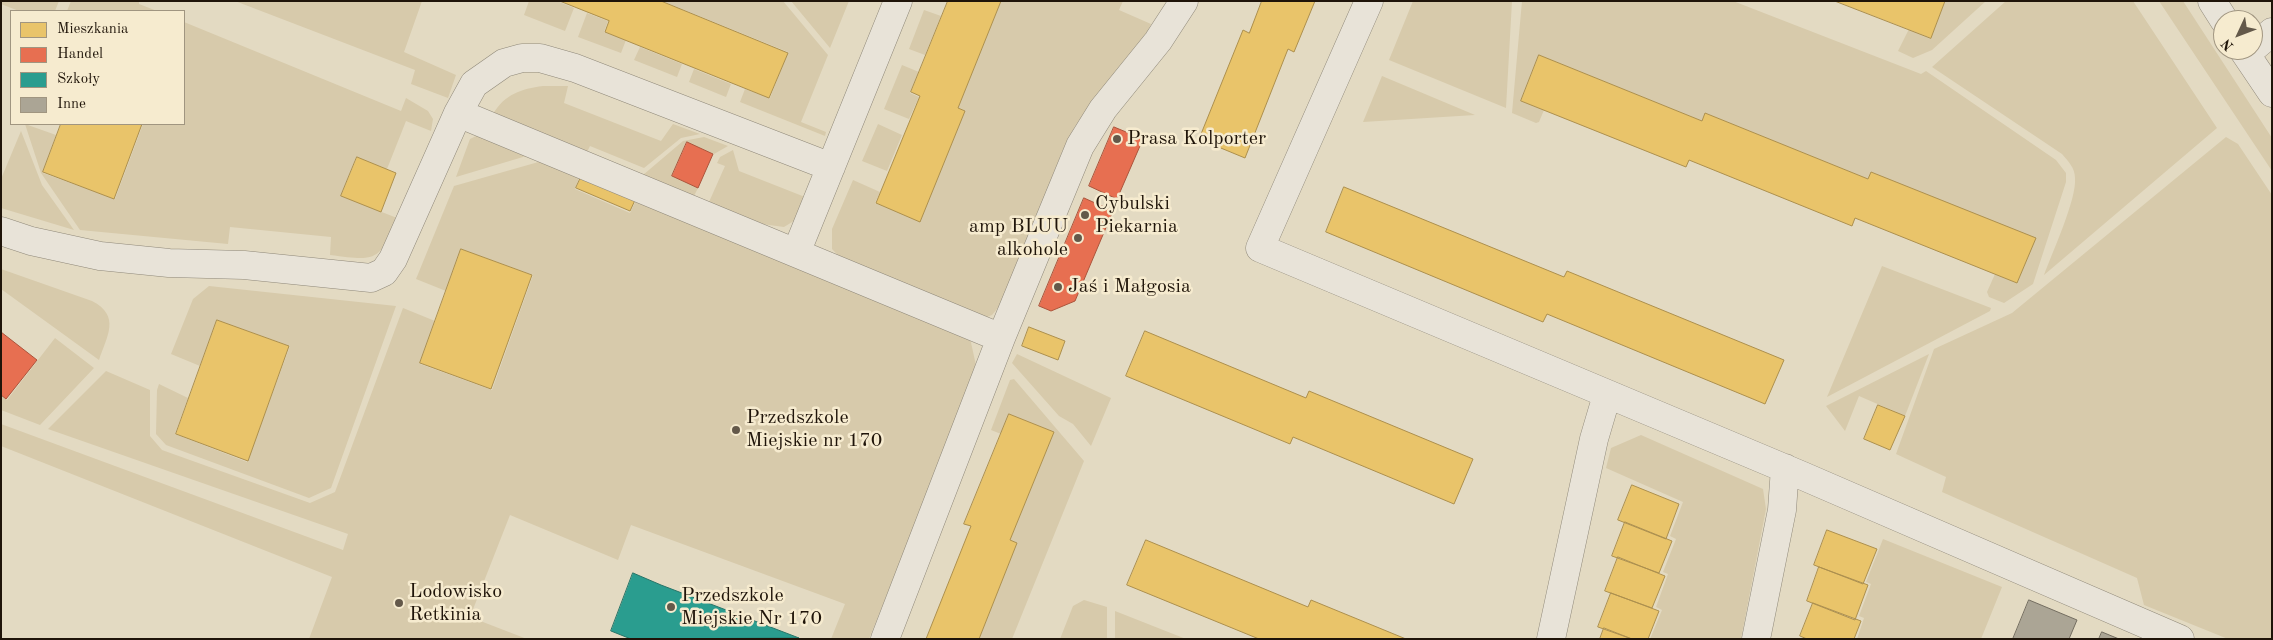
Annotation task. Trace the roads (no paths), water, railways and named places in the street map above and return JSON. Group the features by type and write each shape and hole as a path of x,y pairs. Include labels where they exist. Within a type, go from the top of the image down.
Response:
{"street":[{"path":"796,253 898,1"},
{"path":"885,639 1001,338 1080,146 1103,109 1158,41 1184,1"},
{"path":"1369,1 1260,248 1785,468 2180,639"},
{"path":"1,231 31,241 100,256 169,263 244,266 371,278 384,272 393,259 458,113 474,84 504,63 522,58 540,58 575,68 831,167"},
{"path":"2253,60 2272,93"},
{"path":"458,113 1001,338"},
{"path":"1551,639 1594,440 1607,395"},
{"path":"1756,639 1782,510 1785,468"}],"place":[{"name":"Prasa Kolporter","path":"1117,139"},
{"name":"Cybulski Piekarnia","path":"1085,215"},
{"name":"amp BLUU alkohole","path":"1078,238"},
{"name":"Jaś i Małgosia","path":"1058,287"},
{"name":"Przedszkole Miejskie nr 170","path":"736,430"},
{"name":"Lodowisko Retkinia","path":"399,603"},
{"name":"Przedszkole Miejskie Nr 170","path":"671,607"}]}
